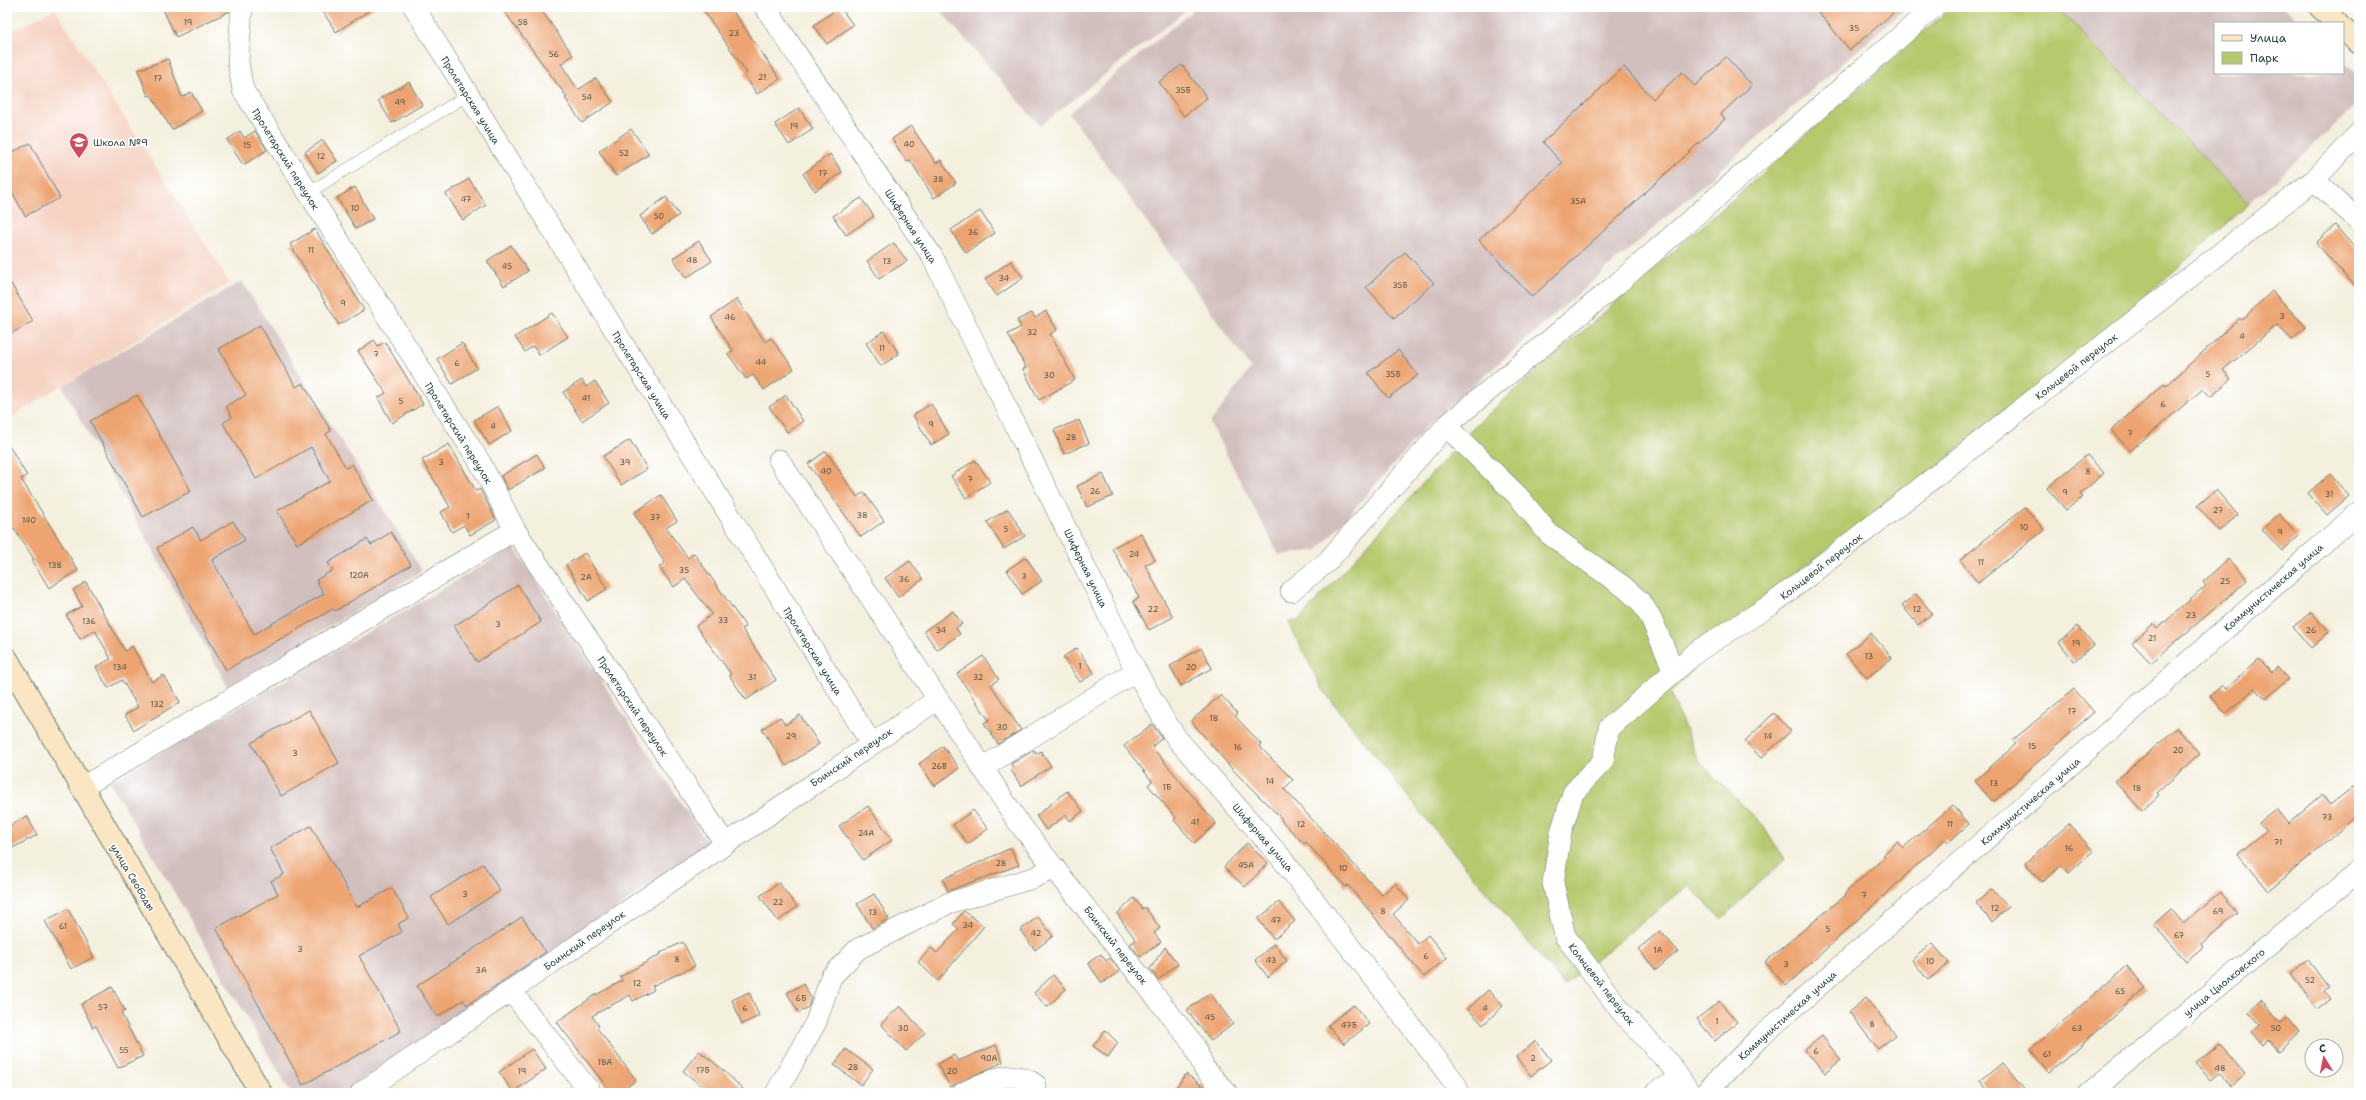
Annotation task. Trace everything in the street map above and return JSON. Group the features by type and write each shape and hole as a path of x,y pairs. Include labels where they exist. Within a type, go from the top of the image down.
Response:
{"street":[{"name":"Пролетарский переулок","path":"242,7 238,62 243,90 481,464 515,530 725,843"},
{"name":"Пролетарская улица","path":"414,7 871,743"},
{"name":"Шиферная улица","path":"765,7 932,256 1136,671 1162,718 1178,740 1280,854 1456,1083 1459,1093"},
{"path":"1291,591 1327,562 1446,426 1617,284 1934,7"},
{"path":"2320,7 2336,22"},
{"path":"2344,29 2359,43"},
{"name":"Кольцевой переулок","path":"1684,1086 1669,1063 1623,1014 1565,936 1553,883 1561,832 1573,793 1603,761 1609,728 1699,650 1771,605 2314,180 2359,133"},
{"path":"2314,180 2359,221"},
{"path":"1446,426 1518,496 1549,534 1624,587 1641,602 1651,618 1674,671"},
{"path":"779,460 938,699"},
{"name":"Коммунистическая улица","path":"1704,1093 1760,1038 2359,512"},
{"path":"81,788 515,530"},
{"name":"улица Свободы","path":"7,659 255,1091"},
{"path":"982,768 1136,671"},
{"name":"Боинский переулок","path":"361,1093 871,743 938,699 1018,822 1194,1045 1204,1068 1227,1093"},
{"path":"776,1093 799,1056 816,1022 831,977 858,949 950,903 1033,878 1055,868"},
{"name":"улица Циолковского","path":"2089,1093 2359,871"},
{"path":"511,991 591,1093"},
{"path":"963,1093 1004,1076 1028,1079 1036,1085"},
{"path":"1656,1093 1684,1086"}],"lane":[{"path":"308,193 468,95"}],"shaded area":[{"path":"937,7 1190,7 1040,126"},
{"path":"1197,7 1907,7 1428,425 1318,550 1279,555 1210,423 1251,368 1069,113"},
{"path":"2057,7 2284,7 2300,22 2214,22 2214,74 2344,74 2344,63 2359,77 2359,103 2249,204"},
{"name":"Школа №9","path":"55,9 230,283 7,419 7,34"},
{"path":"242,281 422,571 228,687 62,386"},
{"path":"514,547 708,844 569,943 342,1093 291,1093 110,782"}],"green space":[{"path":"1952,7 2057,7 2249,204 2139,302 1909,490 1776,587 1670,693 1699,762 1762,824 1784,860 1721,919 1689,885 1564,985 1421,813 1323,690 1288,622 1298,621 1476,425"}],"building":[{"path":"162,7 230,7 230,11 176,37"},
{"path":"320,7 375,7 336,32"},
{"path":"501,7 539,7 573,55 561,64 578,90 596,78 613,102 582,123 565,98 567,97"},
{"path":"701,7 730,7 780,79 757,94 744,75 747,73"},
{"path":"840,7 853,25 827,44 814,25"},
{"path":"1814,7 1900,7 1850,50"},
{"path":"1726,57 1752,85 1721,114 1725,119 1532,297 1479,240 1562,163 1543,142 1624,67 1653,99 1682,72 1695,86"},
{"path":"168,59 182,97 191,92 202,111 172,130 151,95 148,96 138,70"},
{"path":"1182,65 1207,98 1184,116 1159,82"},
{"path":"409,82 422,105 392,123 378,100"},
{"path":"799,108 813,129 789,145 775,124"},
{"path":"911,126 936,163 941,160 956,183 934,198 910,160 907,162 892,139"},
{"path":"631,129 649,154 616,176 599,151"},
{"path":"240,131 244,138 255,131 267,150 243,165 227,140"},
{"path":"323,140 337,161 318,173 305,152"},
{"path":"30,143 60,198 25,216 7,182 7,155"},
{"path":"830,154 842,172 815,191 803,174"},
{"path":"469,179 486,205 463,220 446,194"},
{"path":"355,187 373,219 356,229 337,198"},
{"path":"666,197 679,215 652,234 640,216"},
{"path":"861,198 874,216 846,235 833,216"},
{"path":"980,211 995,233 966,253 951,230"},
{"path":"2335,225 2359,253 2359,291 2316,243"},
{"path":"315,229 364,310 339,325 290,244"},
{"path":"699,241 712,261 686,278 673,258"},
{"path":"894,243 907,261 879,279 867,261"},
{"path":"511,245 528,271 504,286 487,261"},
{"path":"1405,252 1434,283 1394,318 1366,287"},
{"path":"1011,261 1023,278 997,296 985,279"},
{"path":"7,277 33,321 7,336"},
{"path":"2272,291 2306,327 2292,340 2277,325 2223,370 2231,379 2211,397 2203,389 2130,451 2111,430 2164,384 2166,386 2240,318 2242,320"},
{"path":"737,299 765,342 771,338 794,369 764,390 753,375 746,379 728,354 733,351 711,317"},
{"path":"1046,311 1057,330 1050,334 1075,380 1039,400 1023,369 1026,368 1008,334 1021,327 1017,320 1032,313 1035,318"},
{"path":"552,313 568,337 539,355 533,346 525,352 515,337"},
{"path":"260,325 296,387 303,383 331,431 326,434 346,468 352,464 373,500 297,544 277,511 330,481 311,447 256,479 223,423 232,417 226,406 246,395 219,349"},
{"path":"884,331 899,354 881,366 866,343"},
{"path":"374,340 378,346 385,342 423,404 392,423 378,398 386,393 358,351"},
{"path":"462,343 477,368 452,384 437,359"},
{"path":"1398,350 1418,375 1388,398 1368,373"},
{"path":"582,380 586,387 595,381 609,403 582,421 563,392"},
{"path":"137,395 191,491 143,517 90,421"},
{"path":"786,395 803,421 787,432 769,407"},
{"path":"931,404 949,434 931,445 913,415"},
{"path":"498,406 512,431 489,445 474,420"},
{"path":"1079,420 1089,443 1064,454 1054,430"},
{"path":"630,440 647,469 621,485 603,456"},
{"path":"7,442 27,476 21,479 78,570 49,588 32,560 34,559 7,518"},
{"path":"449,444 476,491 480,489 496,520 470,535 464,525 452,532 441,512 450,507 422,460"},
{"path":"826,451 857,497 864,492 884,521 861,537 808,464"},
{"path":"537,454 545,468 508,490 501,476"},
{"path":"2087,455 2104,473 2080,494 2083,497 2066,510 2047,488"},
{"path":"975,460 990,482 966,498 951,476"},
{"path":"1103,474 1113,496 1087,507 1077,486"},
{"path":"2330,474 2349,496 2327,515 2308,493"},
{"path":"2216,490 2238,515 2219,531 2197,506"},
{"path":"661,495 677,521 666,528 688,558 694,553 746,627 742,629 776,680 746,700 729,675 731,674 696,626 712,614 685,579 674,587 659,567 665,563 634,513"},
{"path":"2025,507 2044,530 1978,583 1960,560"},
{"path":"1008,509 1025,536 1004,549 987,522"},
{"path":"2279,514 2299,536 2282,551 2262,529"},
{"path":"233,521 245,540 212,560 254,634 324,594 316,580 333,570 328,563 367,539 371,545 391,532 411,565 335,611 333,609 226,670 157,548 193,527 201,540"},
{"path":"1141,533 1155,560 1145,565 1173,617 1149,630 1133,601 1139,598 1112,548"},
{"path":"585,553 607,589 588,601 566,565"},
{"path":"1026,557 1042,581 1022,594 1007,570"},
{"path":"2228,559 2248,580 2151,663 2132,643 2153,624 2157,629 2206,586 2203,582"},
{"path":"910,561 923,579 898,597 885,578"},
{"path":"86,582 125,651 132,646 152,682 164,675 180,702 134,730 125,715 138,707 122,680 108,688 96,667 111,659 95,630 80,639 66,615 82,606 73,590"},
{"path":"518,585 541,622 477,662 454,626"},
{"path":"1916,594 1932,613 1918,625 1902,605"},
{"path":"953,611 962,624 956,628 960,634 937,650 924,631"},
{"path":"2311,612 2329,632 2311,648 2293,627"},
{"path":"2078,626 2094,645 2074,661 2059,642"},
{"path":"1871,633 1892,658 1867,678 1846,654"},
{"path":"1077,648 1094,673 1080,682 1063,657"},
{"path":"1201,648 1212,668 1181,686 1170,666"},
{"path":"983,656 999,679 991,685 1021,730 998,744 984,723 989,720 957,674"},
{"path":"2259,659 2272,672 2277,667 2288,679 2266,699 2255,688 2226,714 2210,696 2222,685 2226,689"},
{"path":"2074,689 2094,712 1993,802 1975,781 2016,744 2013,740"},
{"path":"1221,695 1238,714 1235,716 1261,744 1259,746 1293,780 1284,789 1382,895 1395,883 1409,900 1393,914 1418,944 1428,935 1447,958 1424,977 1348,885 1346,887 1306,842 1304,844 1281,820 1282,819 1232,769 1191,721"},
{"path":"309,710 339,763 281,796 251,743"},
{"path":"1774,713 1791,731 1761,758 1745,741"},
{"path":"800,715 819,744 786,766 762,729 780,717 785,725"},
{"path":"1152,724 1162,738 1152,747 1216,824 1194,843 1174,820 1176,818 1148,785 1152,781 1124,746"},
{"path":"2177,728 2200,754 2157,793 2159,795 2142,811 2115,781"},
{"path":"943,746 959,768 935,786 919,764"},
{"path":"1034,750 1036,754 1041,751 1051,766 1021,786 1011,770 1013,768 1011,764"},
{"path":"2359,782 2359,814 2269,891 2238,854 2266,831 2259,823 2276,809 2288,824 2322,795 2330,805"},
{"path":"1067,791 1083,811 1070,821 1066,815 1046,830 1036,816"},
{"path":"1953,805 1969,824 1949,842 1945,839 1786,986 1765,962 1846,895 1845,893 1885,857 1883,855 1897,842 1903,848"},
{"path":"868,806 892,840 863,860 839,826"},
{"path":"973,810 988,829 968,844 953,825"},
{"path":"27,816 37,835 7,851 7,827"},
{"path":"2069,824 2093,851 2069,873 2062,865 2042,882 2025,863"},
{"path":"311,826 357,907 392,888 409,918 398,924 402,932 359,956 401,1031 303,1085 216,928 278,894 271,881 284,874 270,848"},
{"path":"1247,843 1268,863 1245,887 1224,867"},
{"path":"1011,848 1019,865 948,891 943,879"},
{"path":"483,864 500,891 448,924 431,897"},
{"path":"779,883 797,907 778,921 760,896"},
{"path":"1992,889 2009,907 1992,922 1976,903"},
{"path":"2220,892 2238,912 2201,944 2203,947 2186,961 2154,924 2171,909 2183,923"},
{"path":"874,894 889,919 872,928 857,904"},
{"path":"1134,898 1143,909 1145,907 1160,928 1154,933 1161,942 1140,957 1130,944 1136,940 1117,914"},
{"path":"1279,902 1295,921 1274,939 1258,919"},
{"path":"68,909 94,957 71,969 45,921"},
{"path":"964,911 984,926 938,981 918,962 931,948 937,953 959,929 953,924"},
{"path":"522,917 546,952 467,1005 463,1000 437,1017 417,986"},
{"path":"1038,917 1053,936 1035,950 1020,930"},
{"path":"1660,931 1678,951 1656,970 1638,949"},
{"path":"683,942 695,966 652,986 654,990 633,1001 630,995 592,1016 599,1026 597,1028 636,1080 620,1093 611,1093 557,1022 592,997 622,981 620,977 661,954 660,953"},
{"path":"1932,943 1949,963 1928,980 1912,960"},
{"path":"1274,944 1287,961 1268,977 1255,960"},
{"path":"1165,947 1178,964 1158,980 1150,969"},
{"path":"1101,954 1106,961 1110,958 1120,971 1102,983 1088,963"},
{"path":"2309,960 2329,987 2324,991 2330,999 2317,1009 2291,973"},
{"path":"2127,966 2146,988 2049,1072 2031,1049"},
{"path":"1053,975 1066,989 1047,1007 1034,993"},
{"path":"803,984 811,998 808,1007 799,1013 787,993"},
{"path":"112,987 125,1011 121,1013 143,1056 118,1068 96,1026 93,1028 81,1004"},
{"path":"1488,990 1503,1006 1483,1025 1468,1009"},
{"path":"749,992 759,1016 742,1024 732,1000"},
{"path":"1210,993 1233,1024 1211,1041 1187,1010"},
{"path":"1866,998 1896,1035 1878,1049 1849,1012"},
{"path":"1719,1001 1737,1022 1715,1041 1697,1019"},
{"path":"2261,1001 2281,1022 2287,1017 2300,1033 2279,1052 2268,1040 2263,1045 2252,1032 2260,1024 2249,1012"},
{"path":"1354,1005 1369,1024 1344,1044 1328,1025"},
{"path":"900,1006 925,1033 906,1051 881,1024"},
{"path":"1105,1030 1118,1043 1108,1057 1093,1046"},
{"path":"1822,1036 1841,1060 1825,1073 1805,1050"},
{"path":"1536,1041 1551,1060 1531,1076 1516,1057"},
{"path":"2219,1044 2245,1074 2231,1086 2220,1073 2211,1080 2196,1062"},
{"path":"996,1045 1003,1062 950,1087 938,1064 954,1055 958,1061"},
{"path":"532,1049 546,1069 513,1092 499,1072"},
{"path":"846,1049 873,1069 861,1085 834,1065"},
{"path":"699,1051 722,1069 747,1093 710,1093 683,1071"},
{"path":"2002,1063 2027,1093 1990,1093 1980,1081"},
{"path":"1186,1074 1207,1089 1211,1093 1172,1093"}],"place":[{"name":"Школа №9","path":"79,159"}]}
